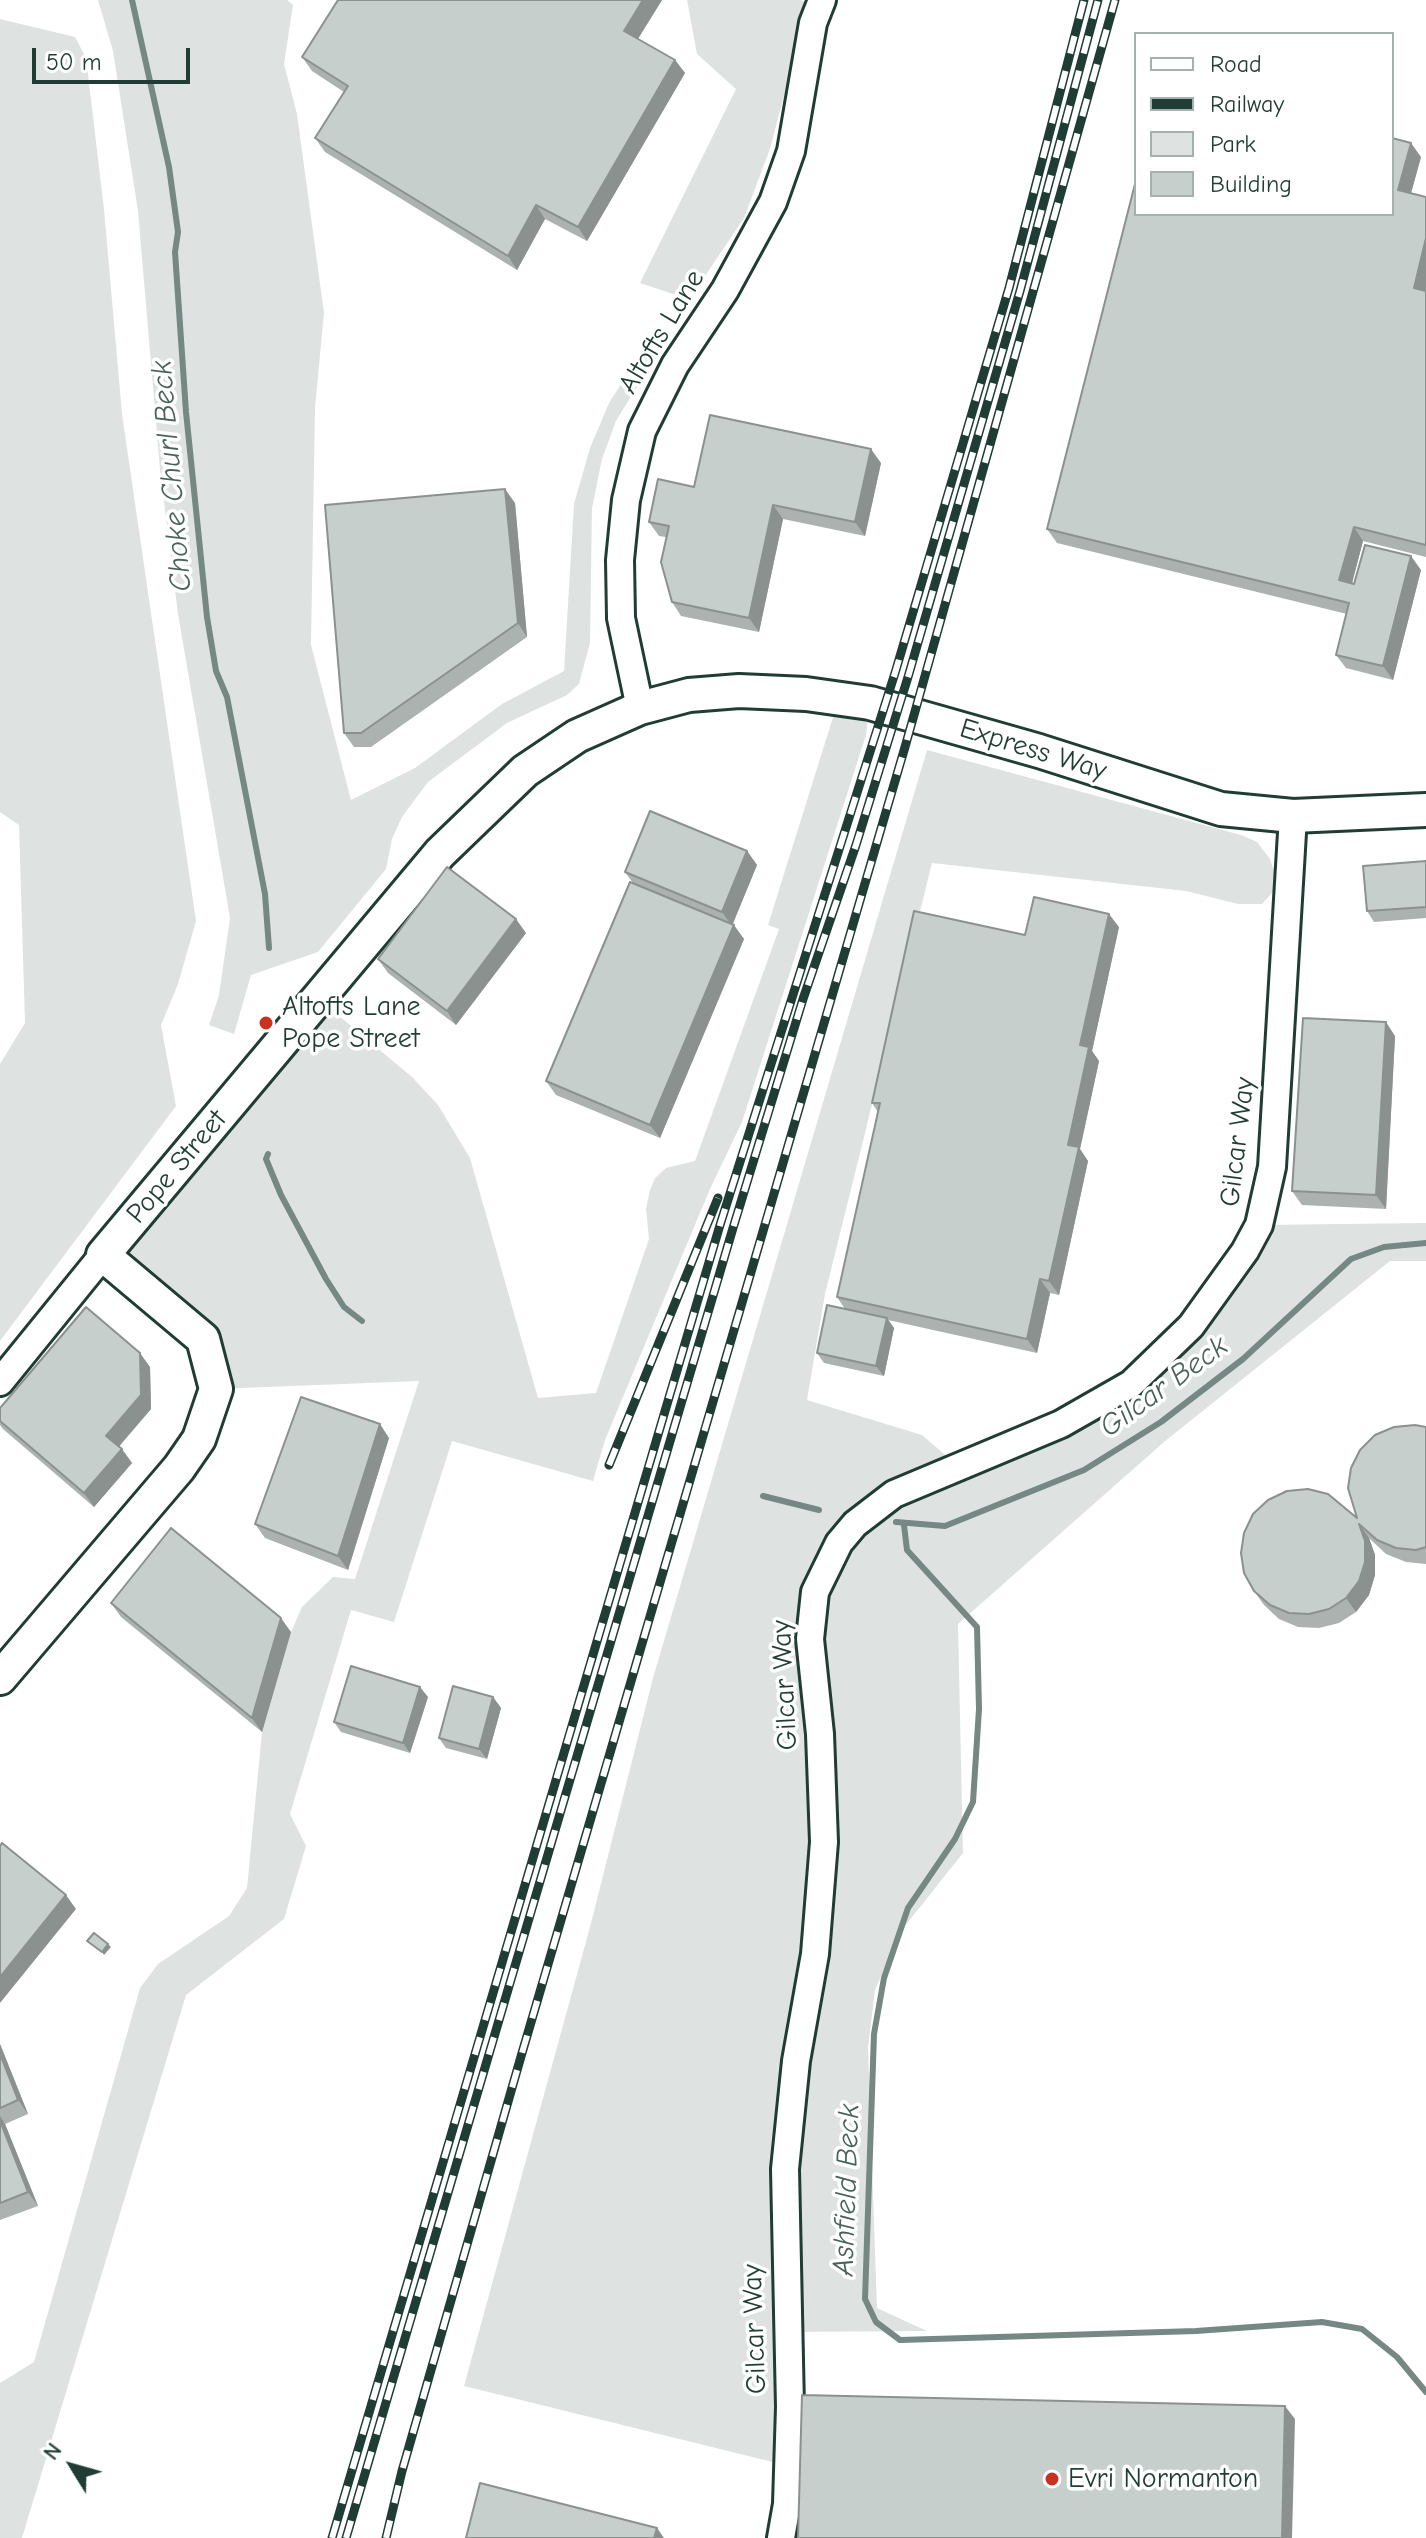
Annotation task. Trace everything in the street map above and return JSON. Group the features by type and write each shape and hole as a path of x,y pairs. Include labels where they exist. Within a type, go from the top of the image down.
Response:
{"street":[{"name":"Altofts Lane","path":"640,708 621,618 620,560 626,500 642,431 675,365 725,290 773,202 791,151 813,23 822,0"},
{"name":"Express Way","path":"640,708 689,695 739,691 806,694 870,703 1039,751 1221,809 1293,816 1426,810"},
{"name":"Pope Street","path":"103,1255 440,853 525,771 577,736 640,708"},
{"name":"Gilcar Way","path":"781,2538 787,2504 790,2407 785,2169 796,2061 815,1954 824,1842 821,1747 810,1639 815,1592 839,1543 855,1524 894,1494 1061,1424 1097,1407 1131,1384 1191,1326 1245,1251 1259,1225 1272,1167 1293,816"},
{"path":"0,1382 103,1255 203,1339 216,1389 199,1439 179,1468 0,1678"}],"green space":[{"path":"98,0 287,0 293,5 284,64 297,114 324,313 315,408 311,645 351,800 415,768 502,704 564,671 574,504 590,448 609,403 641,353 648,350 654,359 616,421 602,459 592,508 590,643 579,684 567,695 507,723 428,782 402,817 392,839 386,869 318,952 251,975 234,1034 209,1025 219,995 230,918 178,614 160,469 138,211 113,51"},
{"path":"687,0 801,0 808,4 770,149 744,218 701,282 690,290 673,294 640,283 736,89 697,54"},
{"path":"0,19 75,37 86,58 104,209 122,414 196,921 178,984 161,1025 176,1106 0,1341 0,1064 25,1023 19,825 0,812"},
{"path":"839,698 870,703 866,735 742,1122 710,1189 605,1440 593,1481 452,1441 394,1622 351,1610 290,1814 306,1846 284,1919 186,1995 22,2538 0,2538 0,2383 34,2362 140,1988 158,1964 229,1916 247,1888 262,1732 291,1632 302,1607 333,1577 355,1579 419,1381 216,1389 203,1339 103,1255 319,999 412,1077 438,1105 470,1158 538,1398 596,1393 649,1239 646,1209 650,1190 655,1178 666,1168 695,1161 779,929 768,925"},
{"path":"927,750 1241,835 1257,842 1270,859 1276,876 1273,892 1262,904 1238,904 1186,891 932,863 825,1294 807,1400 922,1435 958,1466 1131,1384 1259,1225 1426,1223 1426,1261 1390,1261 1164,1442 958,1624 963,1853 901,1931 875,1990 868,2048 877,2308 927,2331 787,2332 789,2466 464,2386 590,1927 653,1678"}],"building":[{"path":"338,0 643,0 624,31 675,60 578,227 536,205 508,256 315,138 348,86 302,57"},
{"path":"1394,139 1411,143 1398,190 1426,197 1426,238 1414,288 1426,291 1426,545 1354,527 1339,580 1354,584 1365,545 1411,556 1383,666 1336,655 1349,603 1047,529 1134,188 1134,216 1394,216"},
{"path":"710,415 871,449 855,522 773,505 749,618 672,602 661,562 669,526 649,522 658,479 694,487"},
{"path":"505,489 518,623 361,733 344,733 325,505"},
{"path":"650,811 747,851 722,912 625,872"},
{"path":"1426,861 1426,907 1367,911 1363,866"},
{"path":"447,867 516,919 447,1011 378,959"},
{"path":"630,882 734,925 650,1125 546,1081"},
{"path":"1034,897 1109,914 1080,1045 1089,1047 1068,1145 1079,1147 1049,1281 1040,1279 1027,1339 837,1297 880,1103 872,1103 914,911 1025,935"},
{"path":"1303,1018 1386,1022 1376,1195 1292,1191"},
{"path":"827,1305 887,1318 876,1366 817,1353"},
{"path":"86,1307 140,1353 141,1395 106,1436 122,1449 84,1493 0,1421 0,1408"},
{"path":"301,1397 380,1424 338,1556 255,1524"},
{"path":"1394,1427 1426,1427 1426,1547 1416,1550 1396,1548 1377,1540 1359,1524 1365,1541 1365,1562 1359,1581 1346,1598 1329,1609 1309,1614 1289,1613 1270,1605 1254,1591 1244,1573 1241,1553 1244,1533 1253,1514 1268,1500 1287,1491 1308,1489 1328,1494 1357,1518 1348,1488 1351,1468 1360,1450 1375,1435"},
{"path":"171,1528 281,1618 252,1718 111,1603"},
{"path":"351,1666 420,1687 403,1743 334,1722"},
{"path":"453,1686 493,1697 479,1749 439,1738"},
{"path":"2,1843 66,1895 0,1977 0,1846"},
{"path":"94,1933 108,1944 102,1952 87,1941"},
{"path":"0,2054 18,2100 0,2108"},
{"path":"0,2121 28,2192 0,2203"},
{"name":"Evri Normanton","path":"802,2395 1285,2406 1282,2538 798,2538"},
{"path":"480,2483 657,2528 654,2538 466,2538"}],"waterway":[{"name":"Choke Churl Beck","path":"132,0 169,167 178,232 175,252 186,412 207,617 216,671 227,697 265,894 269,948"},
{"name":"Choke Churl Beck","path":"268,1154 266,1159 281,1195 326,1279 344,1307 362,1321"},
{"name":"Gilcar Beck","path":"896,1522 945,1526 1084,1470 1161,1422 1243,1359 1351,1259 1384,1247 1426,1243"},
{"name":"Choke Churl Beck","path":"763,1496 819,1510"},
{"name":"Ashfield Beck","path":"904,1525 907,1550 977,1627 979,1709 973,1802 955,1839 908,1908 884,1978 874,2034 865,2299 876,2322 900,2340 1196,2331 1322,2322 1362,2329 1397,2357 1426,2392"}],"railway":[{"path":"332,2538 720,1225 895,673 1009,288 1084,0"},
{"path":"346,2538 733,1228 803,999 856,845 908,677 1020,291 1098,0"},
{"path":"386,2538 402,2471 522,2053 905,747 1115,0"},
{"path":"609,1465 718,1198"}],"place":[{"name":"Altofts Lane Pope Street","path":"266,1023"},
{"name":"Evri Normanton","path":"1052,2479"}]}
